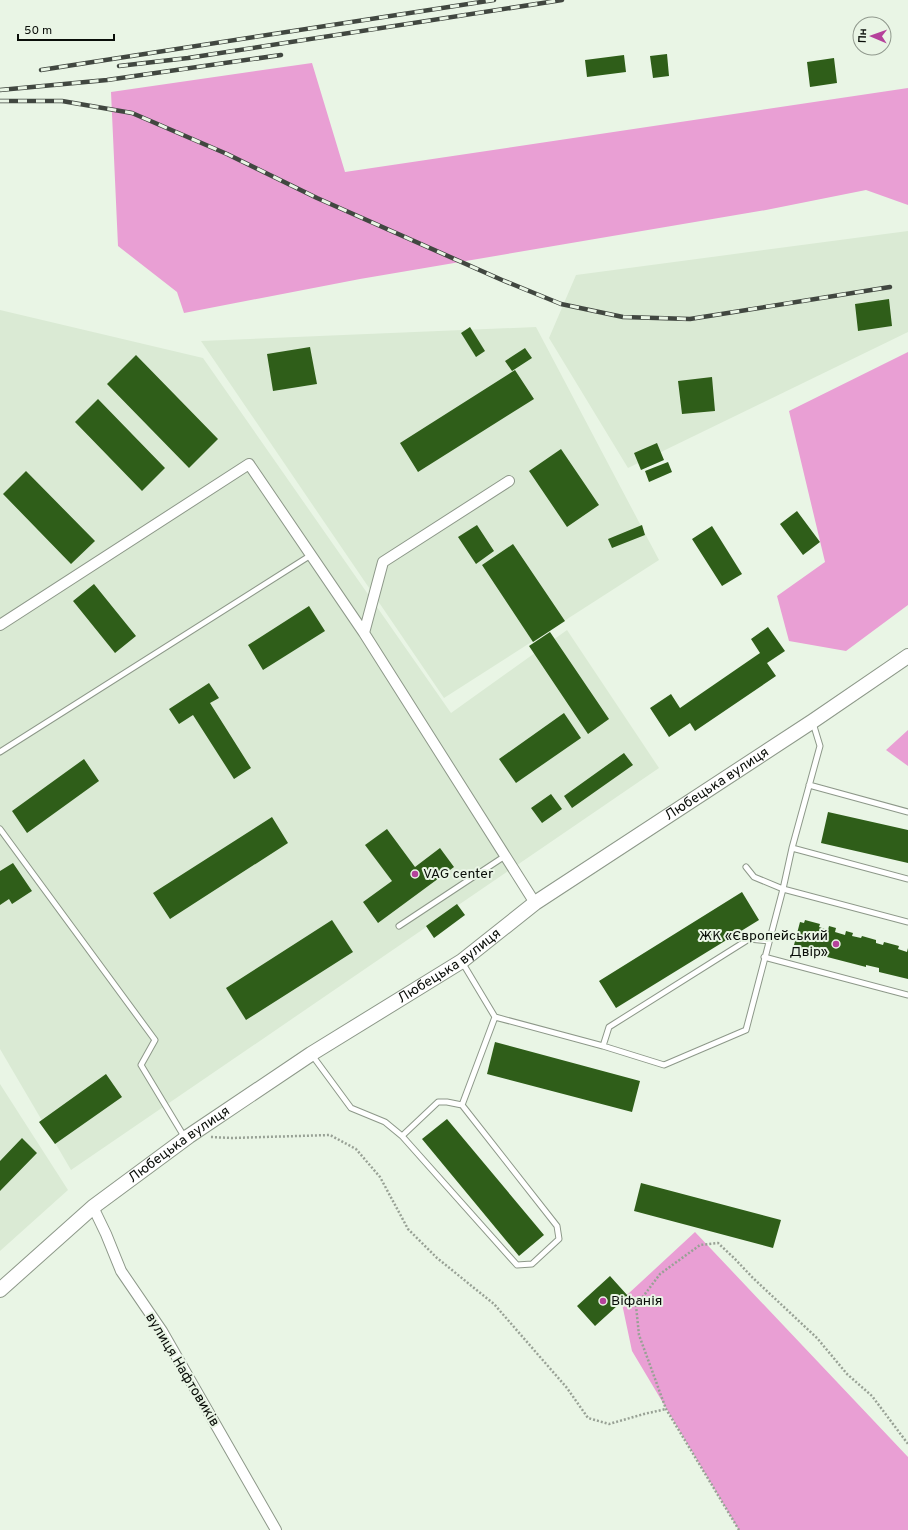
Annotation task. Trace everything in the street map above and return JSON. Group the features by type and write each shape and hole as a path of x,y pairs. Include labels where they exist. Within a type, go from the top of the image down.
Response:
{"main road":[{"name":"Любецька вулиця","path":"0,1290 93,1207 185,1139 311,1054 462,961 535,903 813,721 908,656"}],"street":[{"path":"0,625 249,464 364,633 535,903"},
{"path":"364,633 383,562 509,481"},
{"name":"вулиця Нафтовиків","path":"93,1207 121,1271 162,1331 276,1530"}],"lane":[{"path":"0,752 311,555"},
{"path":"462,961 495,1017 603,1046 664,1065 746,1030 764,957 784,889 792,848 820,746 813,721"},
{"path":"809,785 908,812"},
{"path":"0,829 155,1040 141,1065 185,1139"},
{"path":"792,848 908,879"},
{"path":"399,926 505,856"},
{"path":"746,867 754,877 784,889 908,922"},
{"path":"603,1046 609,1027 615,1023 749,939 769,941"},
{"path":"764,957 908,995"},
{"path":"462,1105 495,1017"},
{"path":"311,1054 351,1108 385,1122 402,1136 517,1265 532,1264 559,1239 557,1226 462,1105 438,1102 402,1136"}],"path":[{"path":"210,1137 232,1138 330,1135 356,1149 380,1177 408,1229 437,1258 494,1304 567,1388 588,1418 609,1424 666,1409"},
{"path":"739,1530 666,1409 639,1335 636,1306 660,1274 700,1245 718,1243 734,1258 753,1278 817,1338 848,1374 872,1396 908,1444"}],"shaded area":[{"path":"312,63 345,172 908,88 908,205 866,190 766,210 360,279 184,313 177,292 118,246 111,92"},
{"path":"908,231 908,332 628,468 549,338 576,275"},
{"path":"0,310 203,358 451,713 567,630 659,768 71,1170 0,1049"},
{"path":"536,327 659,560 444,698 201,341"},
{"path":"908,352 908,605 846,651 789,641 777,596 825,562 789,411"},
{"path":"908,730 908,766 886,750"},
{"path":"0,1084 68,1190 0,1251"},
{"path":"695,1232 908,1457 908,1530 739,1530 632,1351 621,1299"}],"building":[{"path":"667,54 669,76 653,78 650,56"},
{"path":"624,55 626,72 587,77 585,60"},
{"path":"834,58 837,83 810,87 807,62"},
{"path":"889,299 892,326 858,331 855,304"},
{"path":"470,327 485,351 476,357 461,333"},
{"path":"310,347 317,384 273,391 267,354"},
{"path":"525,348 532,358 512,371 505,361"},
{"path":"136,355 218,439 189,468 107,384"},
{"path":"515,370 534,399 418,472 400,443"},
{"path":"712,377 715,411 682,414 678,381"},
{"path":"98,399 165,468 142,491 75,422"},
{"path":"657,443 664,460 641,470 634,453"},
{"path":"561,449 599,505 567,527 529,471"},
{"path":"668,462 672,472 649,482 645,471"},
{"path":"26,471 95,541 71,564 3,494"},
{"path":"797,511 820,542 803,555 780,524"},
{"path":"477,525 494,551 476,564 458,537"},
{"path":"642,525 645,535 612,548 608,539"},
{"path":"712,526 742,574 722,586 692,539"},
{"path":"513,544 565,621 533,642 482,565"},
{"path":"94,584 136,636 115,653 73,601"},
{"path":"309,606 325,631 263,670 248,645"},
{"path":"768,627 785,651 767,663 776,676 695,731 690,723 669,737 650,708 671,694 680,708 760,653 751,639"},
{"path":"550,632 609,719 588,734 529,646"},
{"path":"209,683 219,698 210,703 251,768 234,779 193,715 179,724 169,709"},
{"path":"564,713 581,738 516,783 499,759"},
{"path":"624,753 633,765 572,808 564,796"},
{"path":"84,759 99,781 27,833 12,811"},
{"path":"551,794 562,809 542,823 531,808"},
{"path":"828,812 908,830 908,863 821,843"},
{"path":"272,817 288,843 170,919 153,893"},
{"name":"VAG center","path":"387,829 415,867 440,848 454,867 378,923 363,902 392,881 365,845"},
{"path":"13,863 32,891 12,904 9,899 0,905 0,871"},
{"path":"742,892 759,920 616,1008 599,981"},
{"path":"457,904 465,915 434,938 426,926"},
{"path":"332,920 353,952 246,1020 226,988"},
{"name":"ЖК «Європейський Двір»","path":"805,920 820,924 819,927 828,930 829,926 836,928 835,932 845,935 846,931 853,933 852,936 861,938 862,936 876,940 876,943 883,945 884,942 899,946 898,949 907,952 908,948 908,979 879,972 879,968 866,965 866,967 800,950 800,947 794,945 800,922 804,923"},
{"path":"495,1042 640,1081 632,1112 487,1074"},
{"path":"106,1074 122,1097 55,1144 39,1122"},
{"path":"447,1119 544,1235 519,1256 422,1139"},
{"path":"22,1138 37,1153 0,1191 0,1161"},
{"path":"641,1183 781,1220 773,1248 634,1211"},
{"name":"Віфанія","path":"610,1276 628,1296 595,1326 577,1306"}],"railway":[{"path":"41,70 494,0"},
{"path":"119,66 188,58 562,0"},
{"path":"0,90 107,80 281,55"},
{"path":"0,101 62,101 132,113 227,154 317,198 502,280 561,304 623,317 690,319 890,287"}],"place":[{"name":"VAG center","path":"415,874"},
{"name":"ЖК «Європейський Двір»","path":"836,944"},
{"name":"Віфанія","path":"603,1301"}]}
